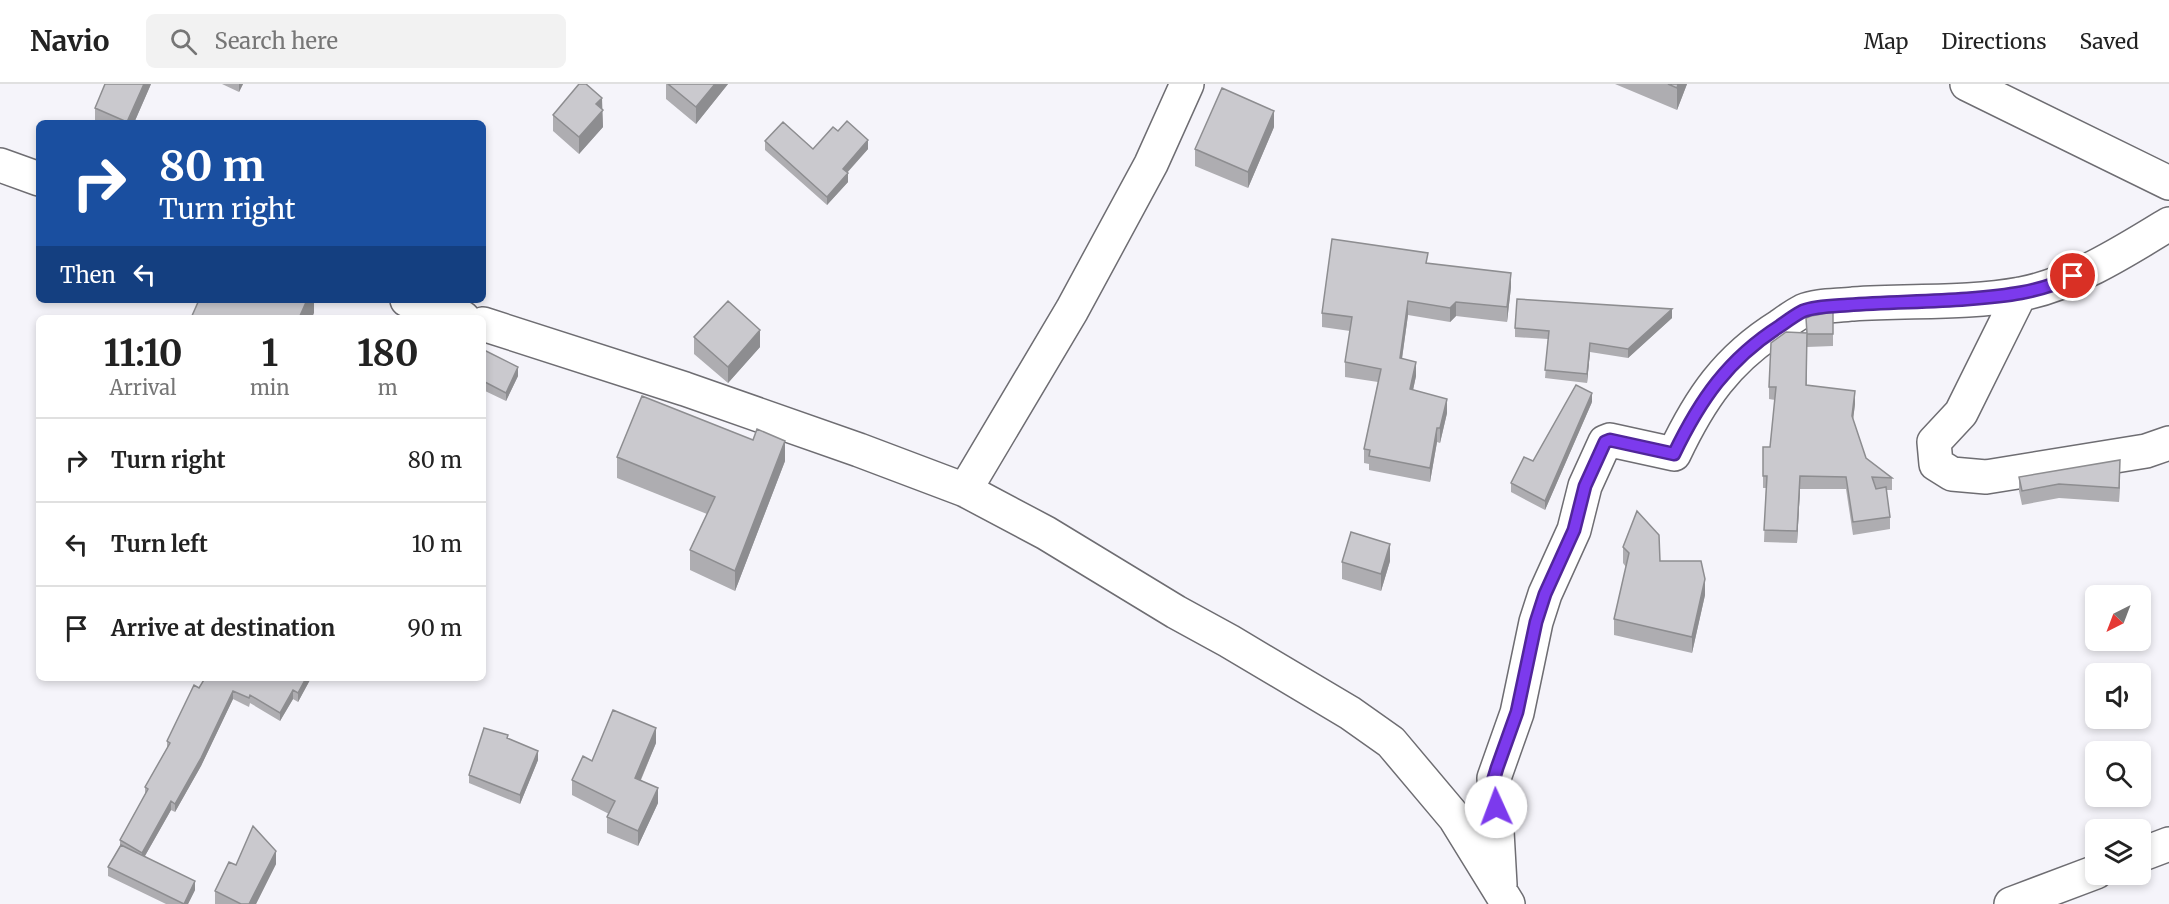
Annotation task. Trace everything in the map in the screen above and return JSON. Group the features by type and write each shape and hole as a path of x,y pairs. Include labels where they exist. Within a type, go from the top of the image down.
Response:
{"street":[{"path":"965,490 1078,300 1151,164 1187,84"},
{"path":"1967,84 2169,183"},
{"path":"0,165 36,178"},
{"path":"1504,897 1497,862 1494,778 1517,712 1536,622 1545,594 1574,530 1585,486 1605,442 1610,440 1674,454 1690,420 1717,380 1756,341 1804,311 1860,304 1938,301 2020,294 2053,286 2132,247 2169,224"},
{"path":"2020,294 1961,412 1934,442 1936,464 1952,474 1986,477 2146,451 2169,443"},
{"path":"416,303 454,315"},
{"path":"486,325 685,389 859,450 965,490 1046,533 1157,601 1350,713 1391,742 1455,818 1504,897"},
{"path":"2151,851 2169,844"},
{"path":"2011,904 2085,876"}],"building":[{"path":"105,84 144,84 128,120 122,120 95,108"},
{"path":"579,84 586,84 602,98 596,104 603,110 579,137 553,115"},
{"path":"668,84 715,84 696,107"},
{"path":"1222,88 1274,111 1248,172 1195,149"},
{"path":"847,121 868,140 843,169 848,173 827,197 765,141 783,122 813,149 833,127 838,131"},
{"path":"1332,239 1428,253 1426,263 1511,273 1507,307 1456,302 1450,308 1408,301 1400,358 1416,362 1410,389 1447,399 1440,428 1437,428 1430,468 1369,456 1370,450 1364,449 1381,369 1345,362 1352,317 1322,313"},
{"path":"1517,299 1672,309 1628,349 1590,343 1587,374 1545,370 1549,331 1515,328"},
{"path":"728,301 760,330 728,367 694,337"},
{"path":"198,303 306,303 300,315 192,315"},
{"path":"1833,312 1833,334 1807,334 1806,385 1855,391 1852,416 1866,458 1892,478 1872,477 1876,489 1886,487 1890,517 1853,522 1846,477 1800,476 1797,531 1764,530 1767,476 1763,476 1763,447 1770,447 1776,387 1769,387 1771,343 1786,332 1807,333 1806,318"},
{"path":"486,351 518,367 506,393 486,383"},
{"path":"1576,385 1592,393 1545,501 1511,483 1524,457 1533,461"},
{"path":"642,396 753,440 757,429 785,441 735,571 690,550 715,497 617,457"},
{"path":"2120,460 2119,488 2059,484 2022,491 2019,477"},
{"path":"1637,511 1659,535 1660,561 1701,561 1705,579 1692,637 1614,619 1629,553 1623,547"},
{"path":"1351,532 1390,544 1381,574 1342,562"},
{"path":"203,681 304,681 298,693 293,690 280,713 250,695 249,698 233,691 201,758 175,804 171,801 142,853 120,840 148,789 145,787 170,743 167,741 194,685 199,688"},
{"path":"613,710 656,728 635,778 658,788 638,831 607,817 615,801 572,780 583,756 592,761"},
{"path":"484,728 508,735 507,738 538,751 520,795 469,775"},
{"path":"253,826 276,851 249,904 241,904 215,891 229,862 236,865"},
{"path":"121,845 195,881 184,904 108,867"}],"route":[{"path":"1496,807 1494,778 1517,712 1536,622 1545,594 1574,530 1585,486 1605,442 1610,440 1674,454 1690,420 1717,380 1756,341 1804,311 1828,306 1938,301 2020,294 2053,286 2073,276"}]}
